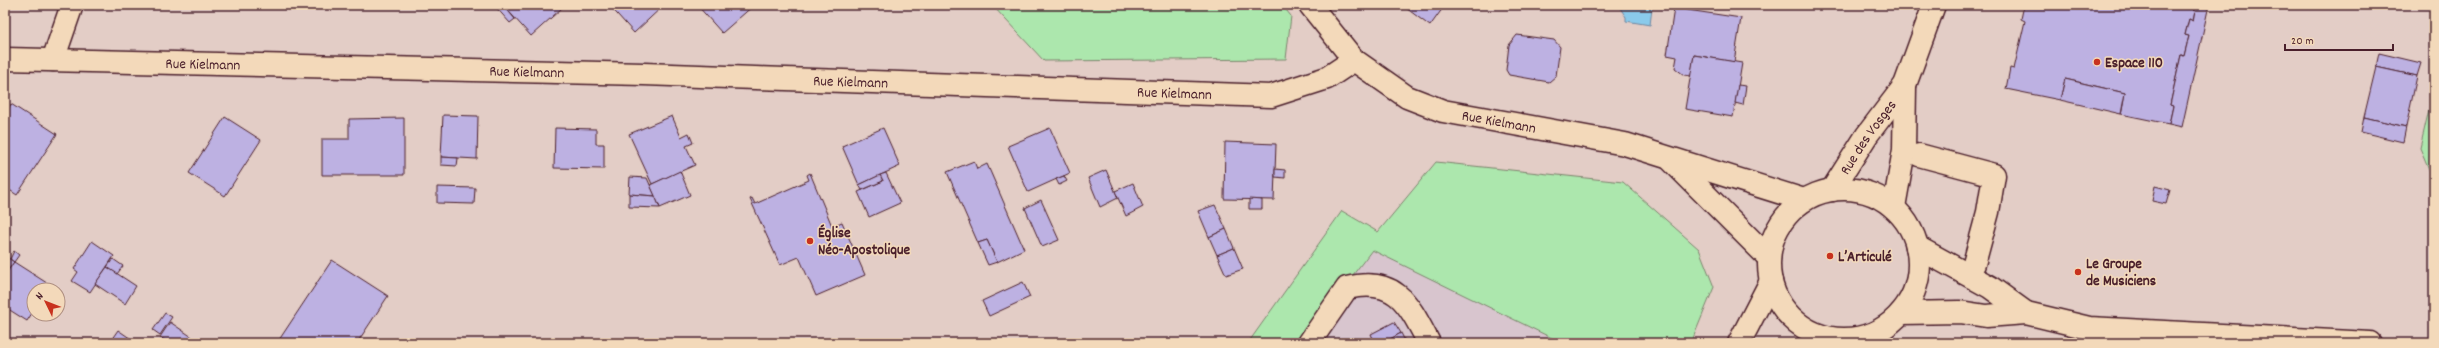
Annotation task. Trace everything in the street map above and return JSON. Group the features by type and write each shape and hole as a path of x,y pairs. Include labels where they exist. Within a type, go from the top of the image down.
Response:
{"street":[{"path":"53,60 72,5"},
{"path":"1310,5 1354,60"},
{"name":"Rue des Vosges","path":"1832,190 1867,135 1905,86 1934,5"},
{"name":"Rue Kielmann","path":"5,59 644,74 1270,96 1327,78 1354,60 1407,97 1443,111 1625,144 1804,200"},
{"name":"Rue des Vosges","path":"1894,207 1904,150 1905,86"},
{"path":"1919,155 1994,175 1988,212 1974,264"},
{"name":"Rue Kielmann","path":"1669,158 1769,258"},
{"name":"Rue des Vosges","path":"1854,189 1875,195 1894,207 1909,225 1917,247 1919,270 1913,293 1900,313 1880,329 1856,338 1824,340 1792,318 1779,301 1771,281 1769,258 1774,235 1786,216 1804,200 1818,193 1832,190 1854,189"},
{"path":"1917,247 1990,287 2026,313 2086,335 2370,343"},
{"path":"1739,343 1771,281"},
{"path":"1308,343 1347,288 1365,284 1381,286 1400,297 1412,310 1429,343"},
{"path":"1900,313 1960,312 1986,316 2026,313"}],"shaded area":[{"path":"1372,250 1562,343 1301,343"}],"green space":[{"path":"992,5 1282,5 1291,16 1286,59 1044,61"},
{"path":"2434,88 2434,181 2420,148"},
{"path":"1436,162 1623,182 1699,249 1714,287 1691,343 1562,343 1372,250 1301,343 1248,343 1342,211 1378,232"}],"water":[{"path":"1618,5 1650,5 1652,8 1650,25 1626,21 1626,17"}],"building":[{"path":"494,5 503,5 515,19 510,23"},
{"path":"503,5 559,5 562,8 531,36"},
{"path":"609,5 664,5 634,33"},
{"path":"697,5 754,5 722,33"},
{"path":"1402,5 1445,5 1430,26"},
{"name":"Espace 110","path":"2024,5 2196,5 2193,21 2189,19 2185,35 2189,36 2184,56 2181,55 2170,105 2173,106 2169,124 2121,114 2125,93 2065,79 2060,100 2006,89 2010,68 2014,69 2025,21 2021,19"},
{"path":"2196,5 2209,5 2182,127 2169,124 2173,106 2170,105 2181,55 2184,56 2189,36 2185,35 2189,19 2193,21"},
{"path":"1674,8 1741,18 1734,62 1694,55 1691,76 1684,75 1675,68 1677,57 1667,55"},
{"path":"1517,35 1554,40 1560,47 1556,76 1549,82 1509,75 1506,70 1509,45"},
{"path":"2379,53 2421,63 2417,76 2376,67"},
{"path":"1694,55 1742,63 1733,117 1685,109"},
{"path":"2376,67 2417,76 2406,127 2364,117"},
{"path":"2065,79 2125,93 2121,114 2060,100"},
{"path":"1738,85 1746,86 1743,105 1735,103"},
{"path":"11,104 57,134 17,195 5,187 5,114"},
{"path":"443,115 478,116 477,159 441,157"},
{"path":"672,116 681,137 689,133 693,143 686,146 695,165 652,184 629,134"},
{"path":"225,117 261,140 225,196 189,173"},
{"path":"2364,117 2406,127 2403,142 2361,132"},
{"path":"404,118 404,175 322,175 322,139 349,139 349,119"},
{"path":"555,128 596,129 596,144 604,144 604,169 554,168"},
{"path":"883,128 900,166 859,185 842,146"},
{"path":"1050,128 1070,173 1028,192 1008,146"},
{"path":"1225,142 1276,144 1274,200 1224,199"},
{"path":"441,157 458,158 457,166 441,165"},
{"path":"974,161 977,169 987,164 1024,249 997,262 987,240 978,243 947,172"},
{"path":"1275,169 1285,170 1285,178 1275,177"},
{"path":"1106,170 1118,198 1100,207 1088,178"},
{"path":"680,171 690,195 660,208 650,185"},
{"name":"Église Néo-Apostolique","path":"810,173 832,226 842,222 865,275 816,296 799,257 780,265 750,199 752,198 755,204 809,180 807,175"},
{"path":"886,173 900,203 869,217 858,192 883,181 880,175"},
{"path":"880,175 883,181 862,190 859,185"},
{"path":"1064,176 1067,181 1059,185 1056,179"},
{"path":"630,177 647,178 655,196 629,194"},
{"path":"1133,183 1143,207 1126,216 1115,191"},
{"path":"2155,186 2170,190 2166,204 2152,201"},
{"path":"437,187 475,188 474,204 437,203"},
{"path":"629,194 655,196 660,208 629,207"},
{"path":"1249,199 1262,200 1262,209 1249,209"},
{"path":"1041,200 1059,240 1042,247 1025,208"},
{"path":"1215,205 1226,229 1209,237 1198,211"},
{"path":"1226,229 1234,248 1217,255 1209,237"},
{"path":"987,240 997,262 988,265 978,243"},
{"path":"92,241 114,256 90,292 72,281 78,272 74,269"},
{"path":"1234,248 1243,269 1226,275 1217,255"},
{"path":"14,251 19,255 14,262 10,259"},
{"path":"5,256 14,262 5,275"},
{"path":"113,259 123,266 117,274 107,267"},
{"path":"332,260 388,296 357,343 277,343"},
{"path":"14,262 45,282 26,282 26,320 5,307 5,275"},
{"path":"107,267 136,286 125,304 95,284"},
{"path":"1023,282 1030,297 989,316 982,301"},
{"path":"165,313 172,317 160,335 153,330"},
{"path":"170,322 192,337 189,343 169,343 160,337"},
{"path":"1394,322 1401,333 1383,343 1375,343 1371,334"},
{"path":"118,330 137,343 109,343"},
{"path":"1401,333 1406,343 1383,343"}],"place":[{"name":"Espace 110","path":"2097,62"},
{"name":"Église Néo-Apostolique","path":"810,241"},
{"name":"L’Articulé","path":"1830,256"},
{"name":"Le Groupe de Musiciens","path":"2078,272"}]}
